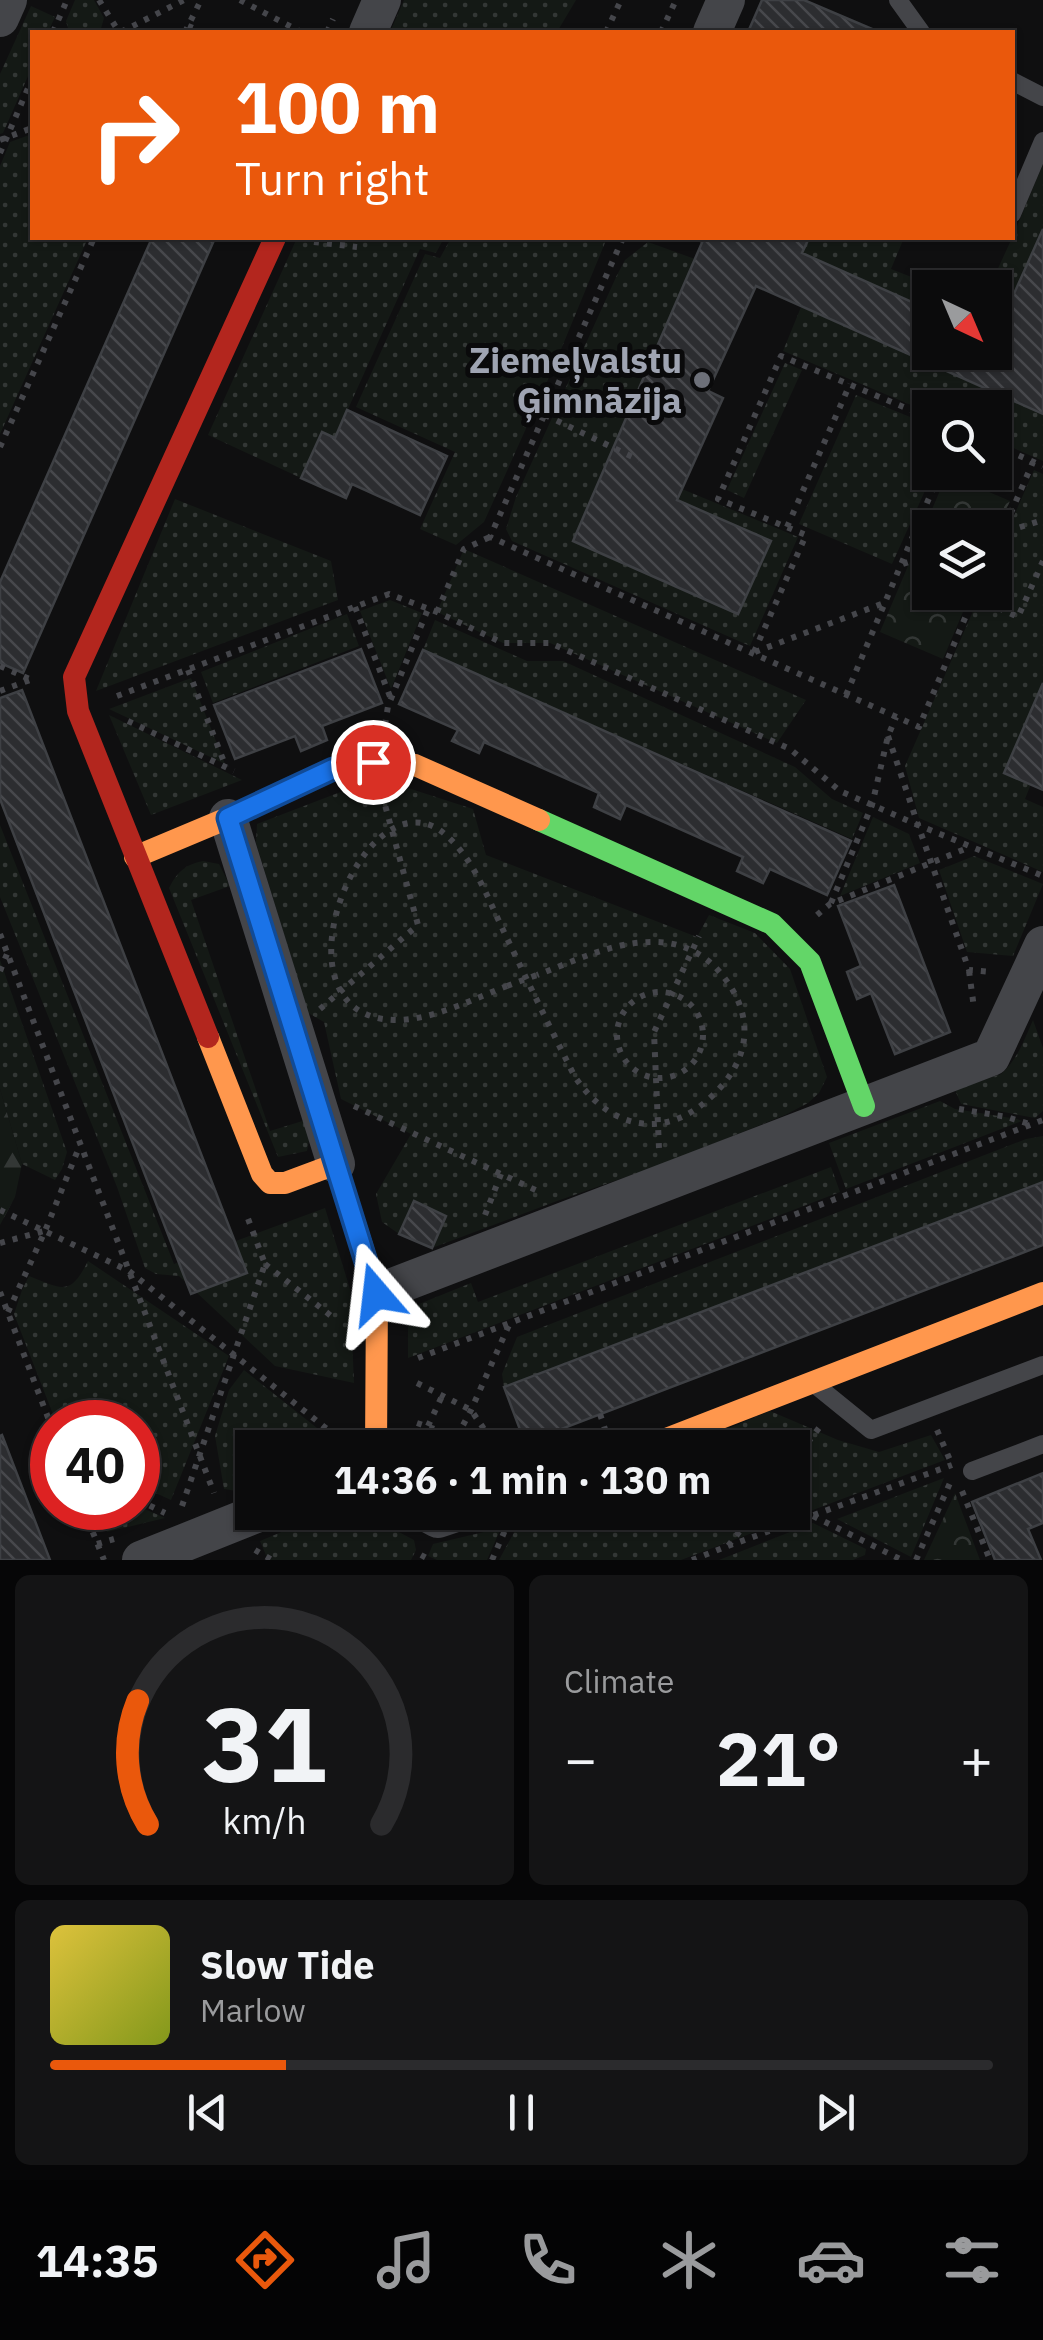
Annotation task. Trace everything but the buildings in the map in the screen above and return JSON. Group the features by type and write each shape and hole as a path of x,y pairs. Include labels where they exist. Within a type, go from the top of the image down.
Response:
{"street":[{"path":"0,18 8,0"},
{"path":"369,30 382,0"},
{"path":"713,30 726,0"},
{"path":"274,240 74,677 78,710 262,1174 270,1183 285,1183 336,1164"},
{"path":"135,857 333,769 379,762 415,765 772,924 810,962 864,1106"},
{"path":"228,818 376,1294 376,1430"},
{"path":"376,1294 991,1058 1043,945"},
{"path":"691,1430 1043,1294"},
{"path":"141,1560 235,1522"}],"lane":[{"path":"898,0 920,30"},
{"path":"1015,83 1043,96"},
{"path":"1015,207 1043,142"},
{"path":"814,1383 871,1430 1043,1366"},
{"path":"960,1469 1043,1444"}],"path":[{"path":"54,30 68,0"},
{"path":"99,0 119,30"},
{"path":"124,30 184,0"},
{"path":"240,0 297,30"},
{"path":"607,30 621,0"},
{"path":"661,30 676,0"},
{"path":"187,29 198,1"},
{"path":"59,19 62,30"},
{"path":"0,153 30,83"},
{"path":"4,139 30,129"},
{"path":"0,447 93,240"},
{"path":"437,612 464,549 490,537 623,240"},
{"path":"754,652 806,535 718,499 781,356 912,410"},
{"path":"786,526 850,384"},
{"path":"544,415 639,460"},
{"path":"1012,453 1043,466"},
{"path":"1010,510 1033,462"},
{"path":"846,696 932,490"},
{"path":"1012,530 1043,520"},
{"path":"490,537 918,727 969,610"},
{"path":"1005,610 1018,617 1043,560"},
{"path":"901,564 912,561"},
{"path":"78,710 390,594 503,643 550,643 790,749 840,791 1043,876"},
{"path":"754,652 885,603"},
{"path":"354,607 390,699"},
{"path":"324,1021 320,1009 418,924 377,778 390,699 428,609"},
{"path":"188,670 226,767"},
{"path":"0,691 32,680"},
{"path":"830,904 872,805 896,717"},
{"path":"888,736 968,970 977,1025"},
{"path":"341,991 333,962 333,926 340,898 354,869 376,841 397,826 414,822 430,825 446,835 462,854 483,888 574,1078 600,1108 637,1123 673,1122 688,1116 723,1086 743,1052 743,1016 724,976 708,960 672,943 641,942 602,950 537,975 507,986 438,1012 398,1020 364,1013 351,1005 341,991"},
{"path":"659,1152 654,1032 716,899"},
{"path":"0,934 128,1271 235,1502"},
{"path":"0,970 7,953"},
{"path":"968,970 1003,973 1024,987"},
{"path":"672,994 687,1001 698,1013 703,1042 689,1068 662,1078 646,1076 624,1058 618,1044 622,1014 645,995 672,994"},
{"path":"930,1080 957,1108 1030,1125"},
{"path":"341,1100 557,1200"},
{"path":"402,1364 1043,1120"},
{"path":"8,1312 80,1144"},
{"path":"0,1210 128,1271 327,1430"},
{"path":"0,1243 45,1231"},
{"path":"0,1292 41,1400"},
{"path":"459,1430 510,1324"},
{"path":"402,1375 470,1410 484,1430"},
{"path":"428,1427 442,1396"},
{"path":"928,1409 960,1469 990,1560"},
{"path":"402,1418 437,1430"},
{"path":"692,1560 812,1515 960,1469"},
{"path":"916,1560 960,1469"},
{"path":"812,1515 902,1560"},
{"path":"92,1530 104,1560"},
{"path":"492,1560 505,1530"},
{"path":"728,1546 741,1530"},
{"path":"421,1555 430,1560"}],"green space":[{"path":"75,0 94,0 104,18 101,30 68,30 66,21"},
{"path":"404,0 576,0 558,30 391,30"},
{"path":"31,6 55,17 49,30 30,30 30,72 0,134 0,74"},
{"path":"30,135 30,240 87,240 0,434 0,166 10,142"},
{"path":"1043,164 1043,229 1012,298 1012,270 997,270 1011,240 1015,240 1015,231"},
{"path":"296,240 443,240 436,253 420,249 335,438 321,432 301,478 208,435"},
{"path":"450,240 606,240 484,522 456,545 420,529 455,452 356,407 425,254 440,258"},
{"path":"808,240 903,240 891,269 912,277 912,301 802,253"},
{"path":"648,242 695,259 622,425 649,438 604,469 573,541 738,614 771,541 660,492 665,482 798,537 750,646 512,541 506,529 516,497 617,275 625,260"},
{"path":"801,307 912,356 912,370 943,370 989,390 912,390 912,405 783,351"},
{"path":"785,363 802,370 744,498 727,490"},
{"path":"856,395 912,418 912,490 925,490 916,510 912,510 912,520 892,564 799,524"},
{"path":"1012,400 1043,414 1043,461 1012,447"},
{"path":"1034,470 1043,474 1043,683 1004,772 1031,784 1025,799 1043,807 1043,872 919,818 905,766 974,610 1012,610 1012,520"},
{"path":"940,490 984,490 1010,501 1006,510 932,510"},
{"path":"175,499 331,561 338,600 96,691"},
{"path":"464,549 806,700 777,743 550,643 503,643 437,612"},
{"path":"912,557 912,610 964,610 943,659 880,632"},
{"path":"390,600 422,613 391,689 360,611"},
{"path":"347,614 359,646 213,703 201,672"},
{"path":"435,620 527,661 563,661 795,767 832,799 863,813 852,839 423,650"},
{"path":"191,678 225,764 109,709"},
{"path":"109,715 242,780 151,815"},
{"path":"377,778 473,809 486,855 697,937 709,915 755,933 790,969 827,1077 819,1093 785,1115 432,1248 445,1215 414,1201 399,1234 382,1222 376,1194 411,1134 341,1099 324,1022 308,1013 256,843 257,824"},
{"path":"873,817 909,834 920,863 840,896"},
{"path":"0,825 174,1264 325,1208 350,1289 354,1383 275,1366 179,1276 156,1274 145,1268 117,1187 0,897"},
{"path":"974,856 1043,884 1013,956 967,952 939,870"},
{"path":"203,861 219,864 230,886 191,900 270,1131 309,1119 307,1151 278,1157 169,888 183,870"},
{"path":"0,960 67,1152 55,1180 22,1164 0,1089"},
{"path":"1033,1020 1043,1048 1043,1111 1035,1118 961,1104 955,1090 1001,1074 1016,1056"},
{"path":"0,1089 22,1164 15,1197 0,1225"},
{"path":"940,1101 955,1109 1022,1121 846,1189 829,1143"},
{"path":"1043,1136 1043,1182 504,1387 502,1374 517,1337 1026,1139"},
{"path":"831,1167 840,1192 408,1358 408,1319 419,1304 471,1283 478,1302"},
{"path":"88,1261 229,1356 171,1500 160,1495 160,1400 47,1400 14,1314 29,1276 64,1287 82,1273"},
{"path":"244,1370 320,1430 235,1430 235,1491 224,1489 215,1436 229,1390"},
{"path":"770,1411 838,1440 879,1452 931,1435 945,1460 810,1511 810,1430 725,1430"},
{"path":"944,1478 911,1557 837,1519"},
{"path":"955,1493 980,1560 924,1560"},
{"path":"810,1524 866,1549 865,1555 853,1560 719,1560 795,1530 810,1530"},
{"path":"286,1530 395,1530 414,1540 416,1550 411,1560 268,1560 260,1541"},
{"path":"500,1530 487,1560 437,1560 428,1556 433,1544"},
{"path":"515,1530 760,1530 681,1560 499,1560"}],"traffic: fast":[{"path":"539,820 772,924 810,962 864,1106"}],"traffic: slow":[{"path":"135,857 333,769 373,762 415,765 539,820"},
{"path":"208,1037 262,1174 270,1183 285,1183 336,1164 377,1293 376,1430"},
{"path":"689,1430 1043,1293"}],"traffic: jam":[{"path":"208,1037 78,711 74,677 274,240"}],"place":[{"name":"Ziemeļvalstu Ģimnāzija","path":"702,380"}],"route":[{"path":"373,762 333,769 228,818 376,1294"}]}
